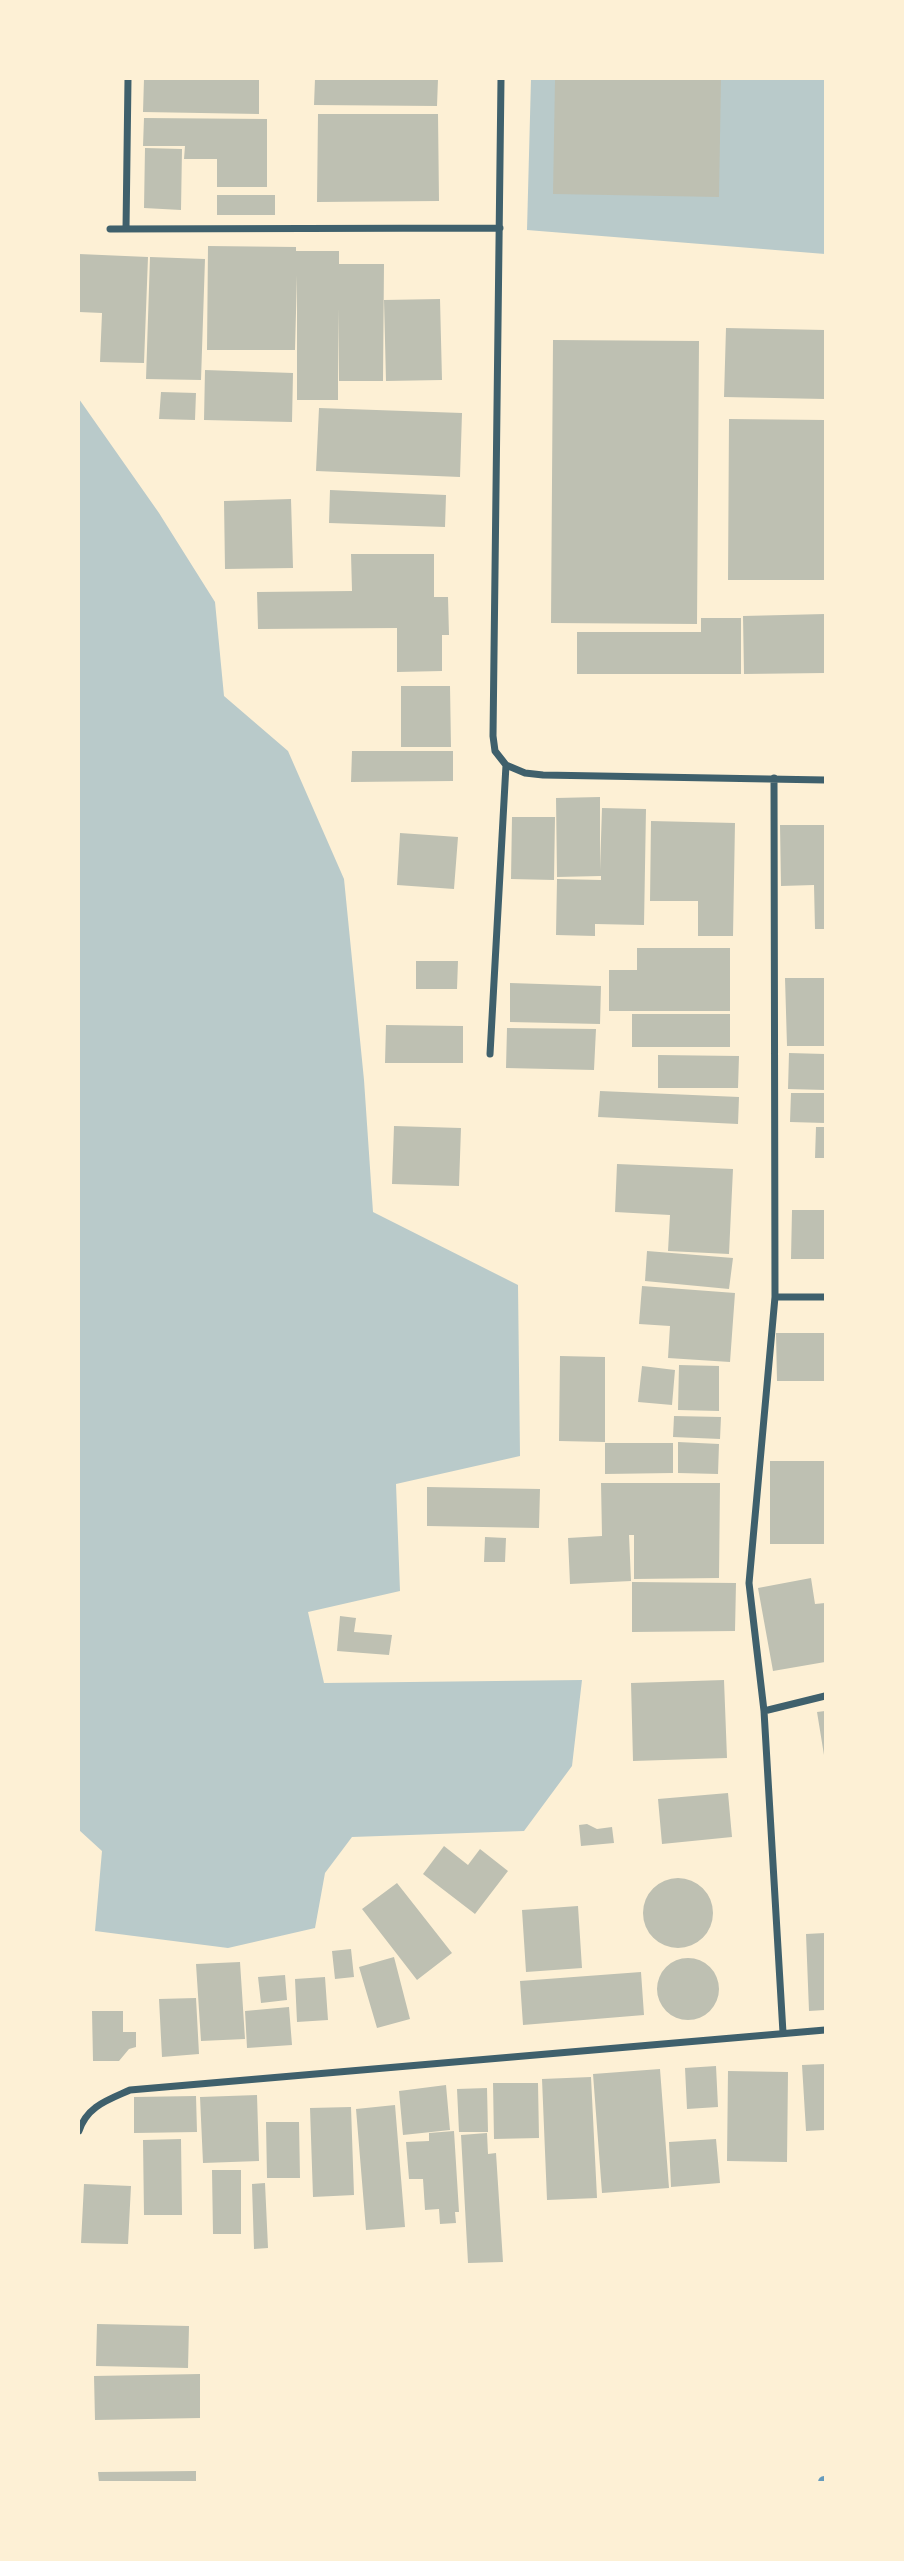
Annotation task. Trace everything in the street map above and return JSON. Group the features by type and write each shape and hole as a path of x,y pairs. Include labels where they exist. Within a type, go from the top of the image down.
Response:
{"street":[{"path":"126,229 128,79"},
{"path":"501,79 493,736 495,751 506,765 524,773 543,775 825,780"},
{"path":"110,229 500,228"},
{"path":"490,1054 506,765"},
{"path":"774,778 775,1297 749,1583 764,1711 783,2033"},
{"path":"775,1297 825,1297"},
{"path":"764,1711 825,1696"},
{"path":"79,2131 83,2119 99,2104 130,2090 825,2030"}],"shaded area":[{"path":"531,79 825,79 825,254 527,230"},
{"path":"79,399 159,513 215,602 224,696 288,751 344,879 364,1080 373,1212 518,1285 520,1456 396,1484 400,1591 308,1612 324,1683 582,1680 572,1766 524,1831 352,1837 325,1873 315,1928 228,1948 95,1931 102,1851 79,1830"}],"building":[{"path":"144,79 259,79 259,114 143,112"},
{"path":"315,79 438,79 437,106 314,105"},
{"path":"555,79 721,79 719,197 553,194"},
{"path":"318,114 438,114 439,201 317,202"},
{"path":"144,118 267,119 267,187 217,187 217,159 184,159 185,146 143,146"},
{"path":"145,148 182,149 181,210 144,208"},
{"path":"217,195 275,195 275,215 217,215"},
{"path":"208,246 296,247 296,251 339,251 339,264 384,264 383,381 339,381 338,308 338,400 297,400 297,275 295,350 207,350"},
{"path":"79,254 148,257 144,363 100,362 102,313 79,312"},
{"path":"150,257 205,259 201,380 146,379"},
{"path":"440,299 442,380 386,381 384,300"},
{"path":"726,328 825,330 825,399 724,397"},
{"path":"553,340 699,341 697,624 551,623"},
{"path":"205,370 293,373 292,422 204,420"},
{"path":"161,392 196,393 195,420 159,419"},
{"path":"319,408 462,413 460,477 316,471"},
{"path":"729,419 825,420 825,580 728,580"},
{"path":"330,490 446,495 445,527 329,523"},
{"path":"291,499 293,568 225,569 224,501"},
{"path":"351,554 434,554 434,597 448,597 449,635 442,635 442,671 397,672 397,628 258,629 257,592 352,591"},
{"path":"825,614 825,673 744,674 743,616"},
{"path":"701,618 741,618 741,674 577,674 577,632 701,632"},
{"path":"401,686 450,686 451,747 401,747"},
{"path":"352,751 453,751 453,781 351,782"},
{"path":"600,797 600,870 602,808 646,809 644,925 595,924 595,936 556,935 557,879 601,880 601,876 557,877 556,798"},
{"path":"512,817 555,817 554,880 511,879"},
{"path":"651,821 735,823 733,936 698,936 698,901 650,901"},
{"path":"780,825 825,825 825,929 815,929 814,885 781,886"},
{"path":"400,833 458,837 454,889 397,885"},
{"path":"637,948 730,948 730,1011 609,1011 609,970 637,970"},
{"path":"416,961 458,961 457,989 416,989"},
{"path":"785,978 825,978 825,1046 787,1046"},
{"path":"510,983 601,986 600,1024 510,1022"},
{"path":"632,1014 730,1014 730,1047 632,1047"},
{"path":"386,1025 463,1026 463,1063 385,1063"},
{"path":"507,1028 596,1029 594,1070 506,1068"},
{"path":"789,1053 825,1054 825,1090 788,1089"},
{"path":"658,1055 739,1056 738,1088 658,1088"},
{"path":"600,1091 739,1097 738,1124 598,1117"},
{"path":"791,1093 825,1093 825,1123 790,1122"},
{"path":"394,1126 461,1128 459,1186 392,1184"},
{"path":"816,1127 825,1127 825,1158 815,1158"},
{"path":"617,1164 733,1169 729,1254 668,1251 670,1215 615,1212"},
{"path":"792,1210 825,1210 825,1259 791,1259"},
{"path":"647,1251 733,1258 729,1289 645,1281"},
{"path":"642,1286 735,1293 730,1362 668,1358 670,1326 639,1324"},
{"path":"776,1333 825,1333 825,1381 777,1381"},
{"path":"560,1356 605,1357 605,1442 559,1441"},
{"path":"679,1365 719,1366 719,1411 678,1410"},
{"path":"642,1366 675,1370 672,1405 638,1402"},
{"path":"674,1416 721,1417 720,1439 673,1437"},
{"path":"678,1442 719,1444 718,1474 678,1473"},
{"path":"605,1443 673,1443 673,1473 605,1474"},
{"path":"770,1461 825,1461 825,1544 770,1544"},
{"path":"601,1483 720,1483 719,1578 634,1579 634,1535 629,1535 631,1581 570,1584 568,1538 602,1536"},
{"path":"427,1487 540,1489 539,1528 427,1526"},
{"path":"485,1537 506,1538 505,1562 484,1562"},
{"path":"811,1578 815,1604 825,1603 825,1662 773,1671 758,1588"},
{"path":"632,1582 736,1583 735,1631 632,1632"},
{"path":"340,1616 356,1618 354,1632 392,1635 389,1655 337,1651"},
{"path":"724,1680 727,1758 633,1761 631,1683"},
{"path":"825,1711 825,1755 824,1755 817,1712"},
{"path":"728,1793 732,1837 662,1844 658,1799"},
{"path":"587,1824 597,1829 612,1827 614,1843 581,1846 579,1825"},
{"path":"444,1846 468,1865 480,1849 508,1871 475,1914 423,1874"},
{"path":"685,1878 698,1884 707,1893 711,1899 711,1927 703,1938 692,1946 671,1948 653,1938 645,1927 643,1906 653,1888 664,1880"},
{"path":"397,1883 452,1953 417,1980 362,1909"},
{"path":"578,1906 582,1968 526,1972 522,1910"},
{"path":"825,1933 825,2010 809,2011 806,1934"},
{"path":"351,1949 354,1977 335,1979 332,1951"},
{"path":"394,1957 410,2019 377,2028 359,1967"},
{"path":"688,1958 710,1967 719,1989 710,2011 688,2020 666,2011 657,1989 666,1967"},
{"path":"240,1962 245,2039 201,2041 196,1964"},
{"path":"641,1972 644,2015 523,2025 520,1981"},
{"path":"285,1975 287,2000 261,2003 258,1977"},
{"path":"325,1977 328,2020 297,2022 295,1979"},
{"path":"196,1998 199,2054 162,2057 159,1999"},
{"path":"289,2007 292,2045 247,2048 245,2011"},
{"path":"92,2011 123,2011 123,2032 136,2032 136,2047 129,2049 119,2061 93,2061"},
{"path":"825,2064 825,2130 806,2131 802,2065"},
{"path":"716,2066 718,2107 687,2109 685,2068"},
{"path":"660,2069 669,2188 602,2193 593,2074"},
{"path":"728,2071 788,2072 787,2162 727,2161"},
{"path":"591,2077 597,2198 547,2200 542,2079"},
{"path":"493,2083 538,2083 539,2138 494,2139"},
{"path":"446,2085 450,2130 403,2135 399,2091"},
{"path":"487,2088 488,2132 459,2132 457,2089"},
{"path":"257,2095 259,2161 203,2163 200,2097"},
{"path":"196,2096 197,2132 134,2133 134,2097"},
{"path":"395,2105 405,2227 366,2230 356,2109"},
{"path":"351,2107 354,2195 313,2197 310,2108"},
{"path":"266,2122 299,2122 300,2178 267,2178"},
{"path":"454,2131 459,2212 455,2212 456,2223 440,2224 439,2209 425,2210 423,2179 409,2179 406,2142 429,2141 429,2133"},
{"path":"487,2133 488,2154 496,2153 503,2262 468,2263 461,2135"},
{"path":"181,2139 182,2215 144,2215 143,2140"},
{"path":"716,2139 720,2183 671,2187 669,2142"},
{"path":"212,2170 241,2170 241,2234 213,2234"},
{"path":"265,2183 268,2248 254,2249 252,2184"},
{"path":"84,2184 131,2186 128,2244 81,2243"},
{"path":"97,2324 189,2326 188,2368 96,2366"},
{"path":"200,2374 200,2418 95,2420 94,2376"},
{"path":"196,2471 196,2482 99,2482 98,2472"}]}
